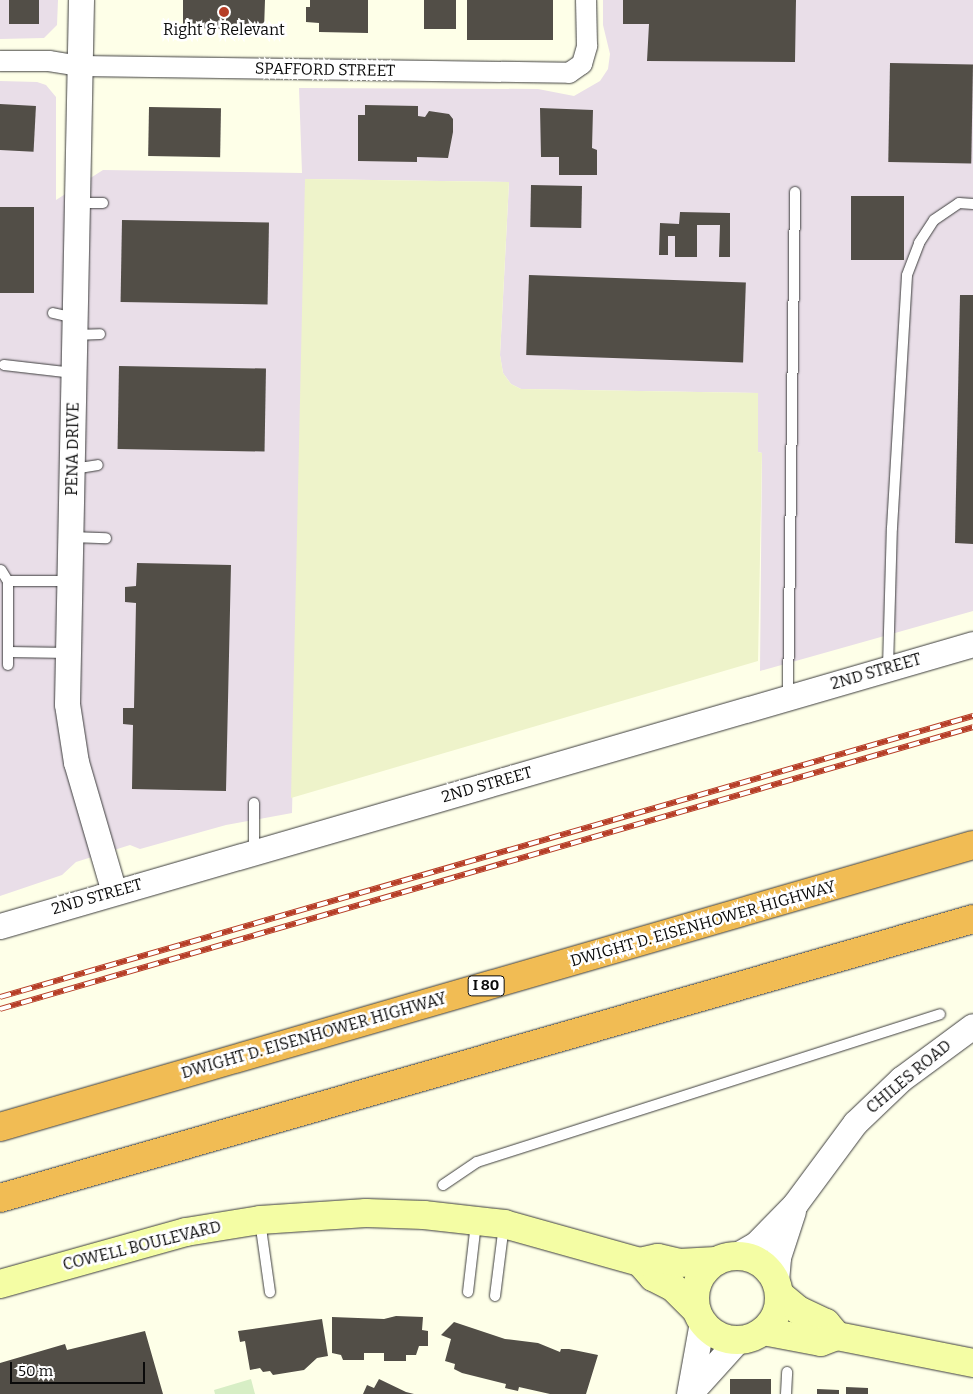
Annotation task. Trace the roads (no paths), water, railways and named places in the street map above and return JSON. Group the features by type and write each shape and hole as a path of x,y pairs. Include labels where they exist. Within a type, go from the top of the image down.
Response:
{"highway":[{"name":"DWIGHT D. EISENHOWER HIGHWAY","path":"0,1127 973,845"},
{"path":"0,1198 973,919"}],"main road":[{"name":"COWELL BOULEVARD","path":"0,1284 186,1232 260,1220 366,1213 476,1219 504,1224 640,1262 658,1258 687,1263 726,1258"},
{"path":"837,1336 826,1323 798,1310 778,1288 757,1260 726,1258 697,1282 699,1316 711,1332 738,1340 763,1331 821,1342 837,1336 973,1363"},
{"name":"COWELL BOULEVARD","path":"640,1262 652,1277 673,1287 699,1316"},
{"path":"763,1331 775,1314 778,1288"}],"street":[{"name":"PENA DRIVE","path":"81,0 78,203 68,322 75,373 67,704 76,762 114,892"},
{"name":"SPAFFORD STREET","path":"0,61 49,61 81,66 569,73 582,64 587,46 586,0"},
{"name":"2ND STREET","path":"0,926 973,644"},
{"name":"CHILES ROAD","path":"794,1204 854,1123 901,1079 973,1026"},
{"path":"726,1258 756,1244 794,1204"},
{"path":"778,1288 782,1242 794,1204"},
{"path":"689,1394 699,1316"},
{"path":"689,1394 738,1340"}],"lane":[{"path":"788,698 795,192"},
{"path":"78,203 103,202"},
{"path":"888,668 892,528 907,275 919,243 934,220 959,203 973,204"},
{"path":"68,322 100,334"},
{"path":"4,365 75,373"},
{"path":"73,469 98,465"},
{"path":"72,537 106,538"},
{"path":"1,570 8,581 8,665"},
{"path":"8,581 70,581"},
{"path":"9,652 69,654"},
{"path":"254,803 254,852"},
{"path":"443,1185 477,1162 940,1014"},
{"path":"468,1292 476,1219"},
{"path":"260,1220 270,1292"},
{"path":"495,1296 504,1224"},
{"path":"786,1394 787,1372"}],"railway":[{"path":"0,997 973,716"},
{"path":"0,1009 973,727"}],"place":[{"name":"Right & Relevant","path":"224,12"}]}
